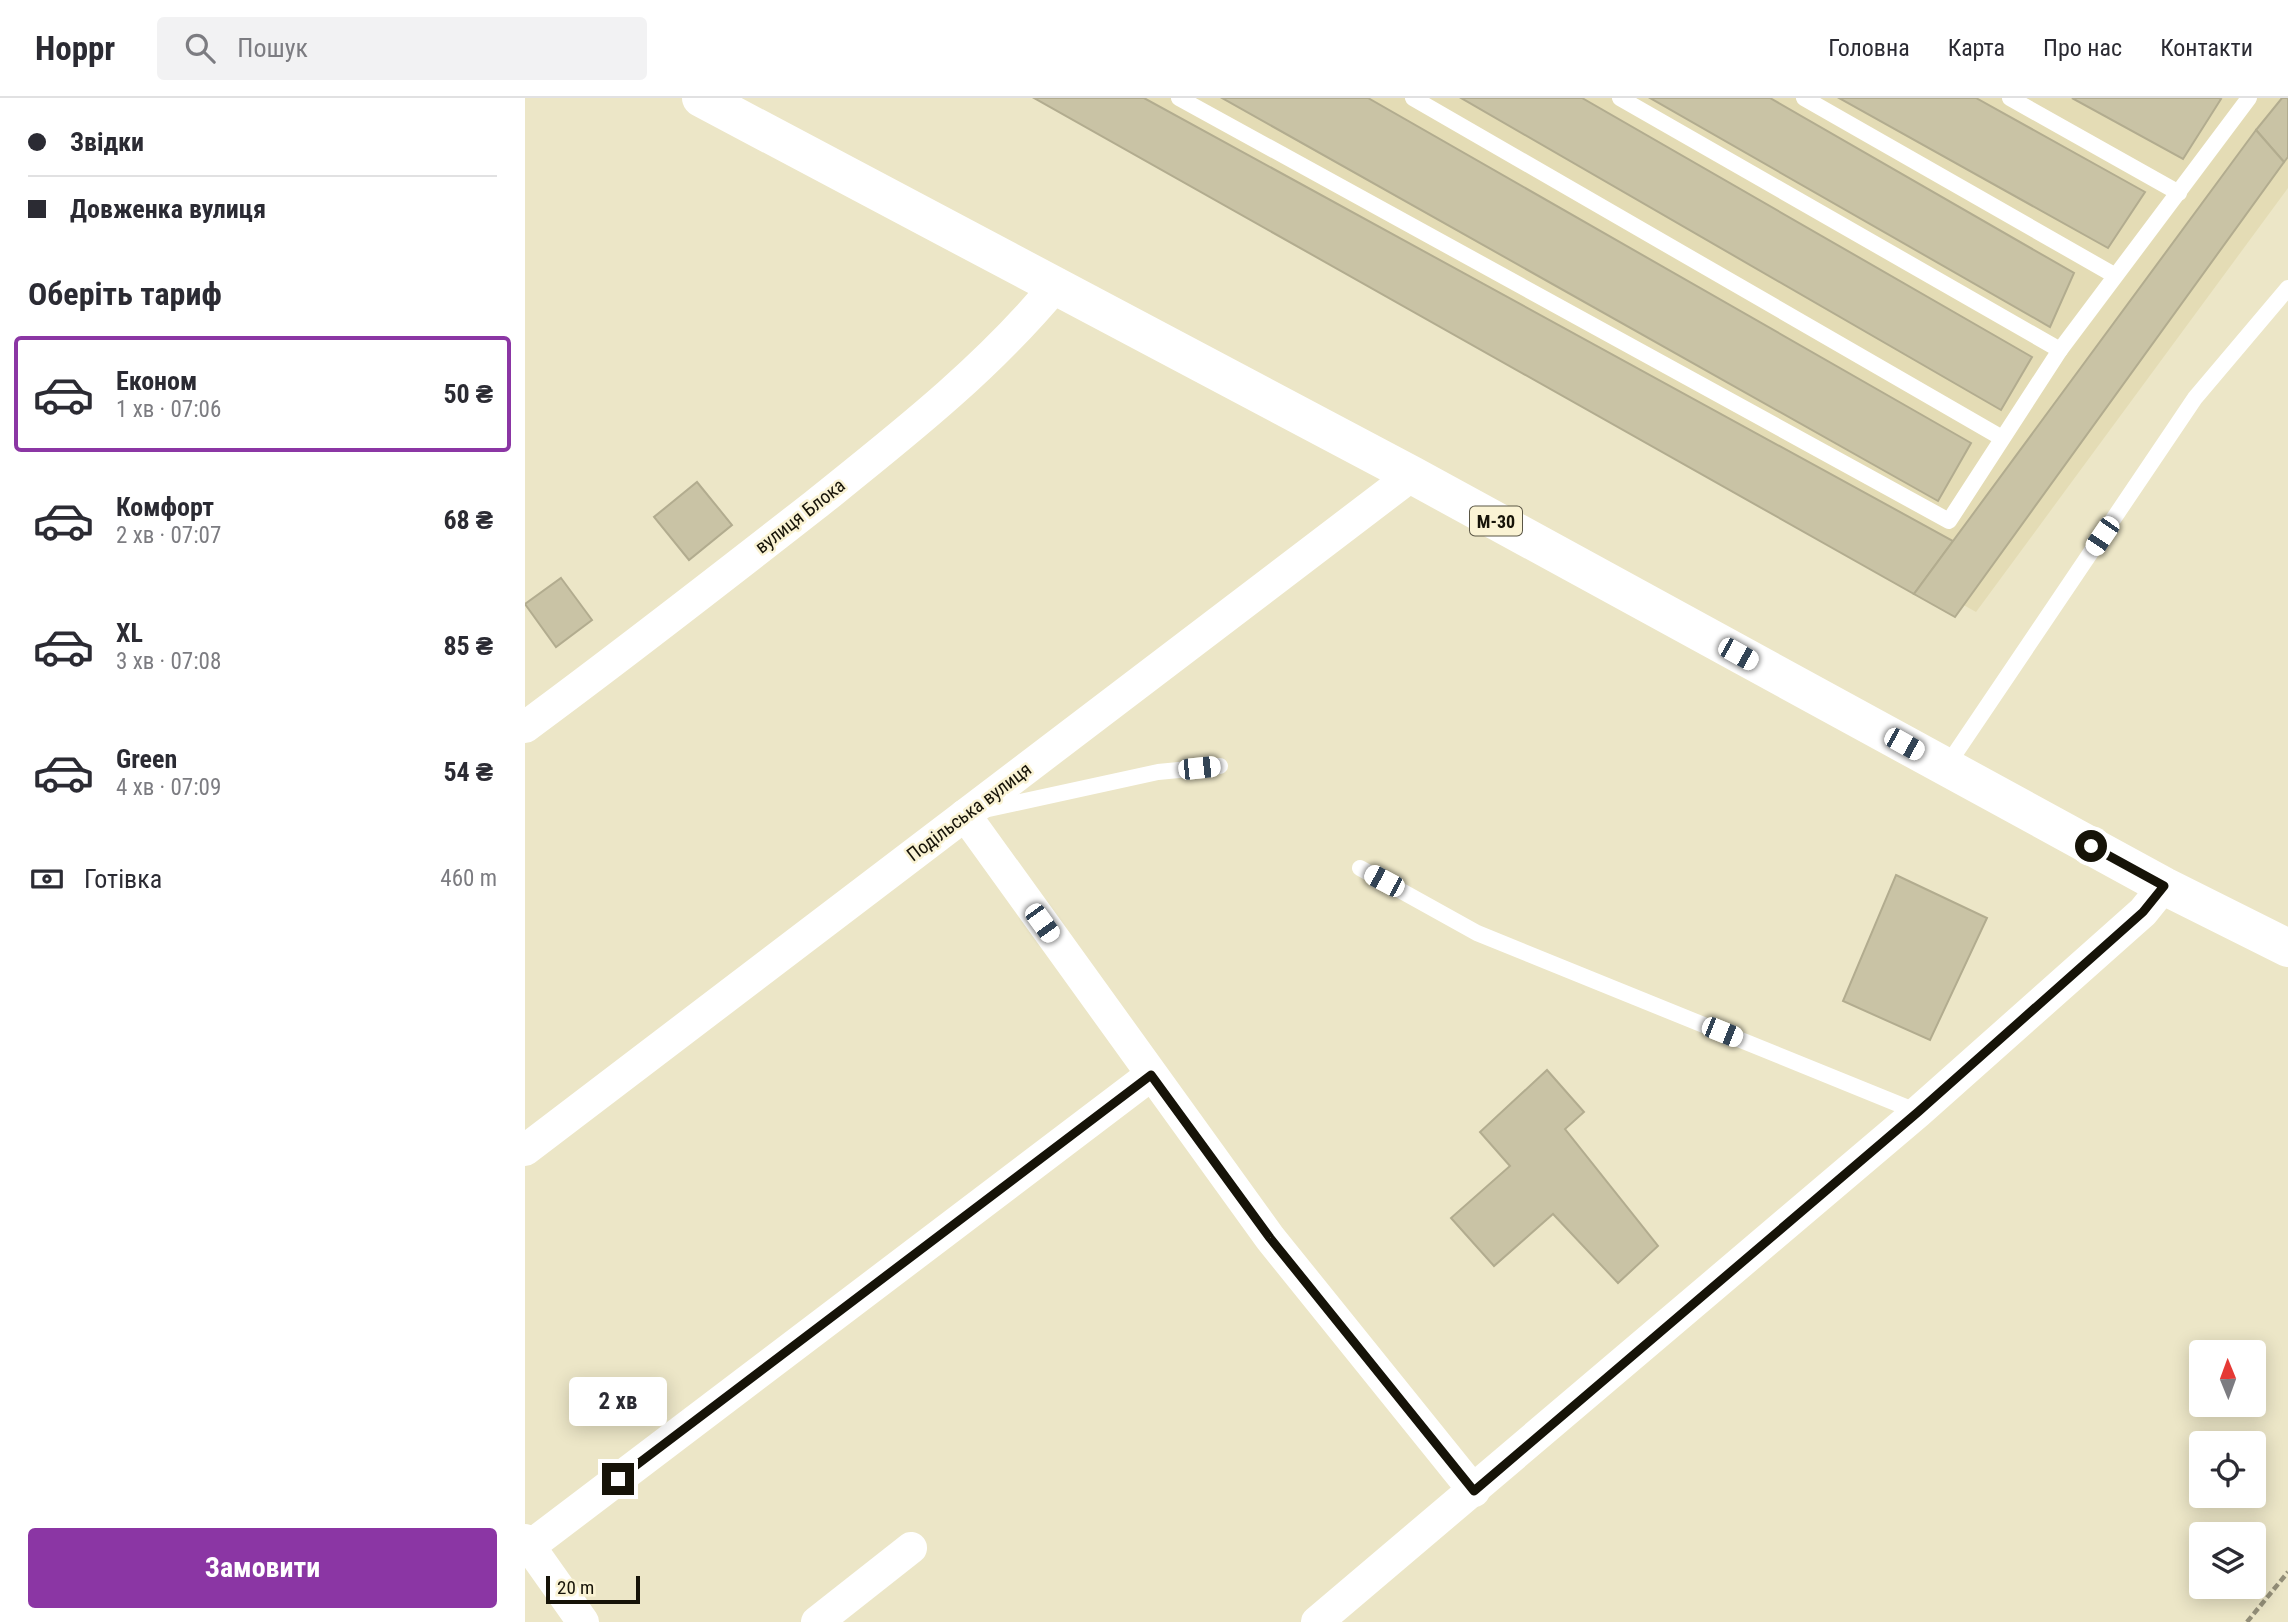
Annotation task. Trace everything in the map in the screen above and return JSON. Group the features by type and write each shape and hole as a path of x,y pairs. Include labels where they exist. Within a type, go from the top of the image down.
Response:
{"highway":[{"name":"М-30","path":"701,98 1057,284 2164,886 2288,948"}],"street":[{"name":"вулиця Блока","path":"525,727 643,641 885,449 989,361 1057,284"},
{"name":"Подільська вулиця","path":"525,1150 1412,475"},
{"path":"965,814 1270,1238 1474,1491"},
{"path":"1317,1622 1918,1112 2143,912 2164,886"},
{"path":"583,1622 527,1543 1151,1075"},
{"path":"817,1622 911,1548"}],"lane":[{"path":"1179,98 1949,521 2060,350 2249,98"},
{"path":"1413,98 2002,438"},
{"path":"1620,98 2060,350"},
{"path":"1804,98 2115,275"},
{"path":"2010,98 2179,193"},
{"path":"1946,767 2195,398 2288,288"},
{"path":"965,814 1158,772 1220,766"},
{"path":"1360,868 1477,933 1918,1112"}],"path":[{"path":"2247,1622 2288,1572"}],"shaded area":[{"path":"1072,98 2288,98 2288,188 1976,612"}],"building":[{"path":"1034,98 1144,98 1953,541 1914,594"},
{"path":"1222,98 1368,98 1971,443 1938,501"},
{"path":"1461,98 1582,98 2032,357 2001,410"},
{"path":"1650,98 1770,98 2074,273 2050,327"},
{"path":"1839,98 1976,98 2145,192 2108,248"},
{"path":"2072,98 2219,98 2221,99 2183,159"},
{"path":"2282,98 2288,98 2288,157 2284,162 2256,130"},
{"path":"2256,130 2284,162 1955,617 1914,594"},
{"path":"697,482 732,525 689,560 654,517"},
{"path":"561,578 592,620 556,647 525,604"},
{"path":"1896,875 1987,918 1930,1040 1843,1001"},
{"path":"1547,1070 1584,1112 1565,1129 1658,1246 1618,1283 1553,1214 1494,1266 1451,1218 1510,1166 1480,1132"}],"route":[{"path":"618,1479 1151,1075 1270,1238 1474,1491 1918,1112 2143,912 2164,886 2091,846"}]}
